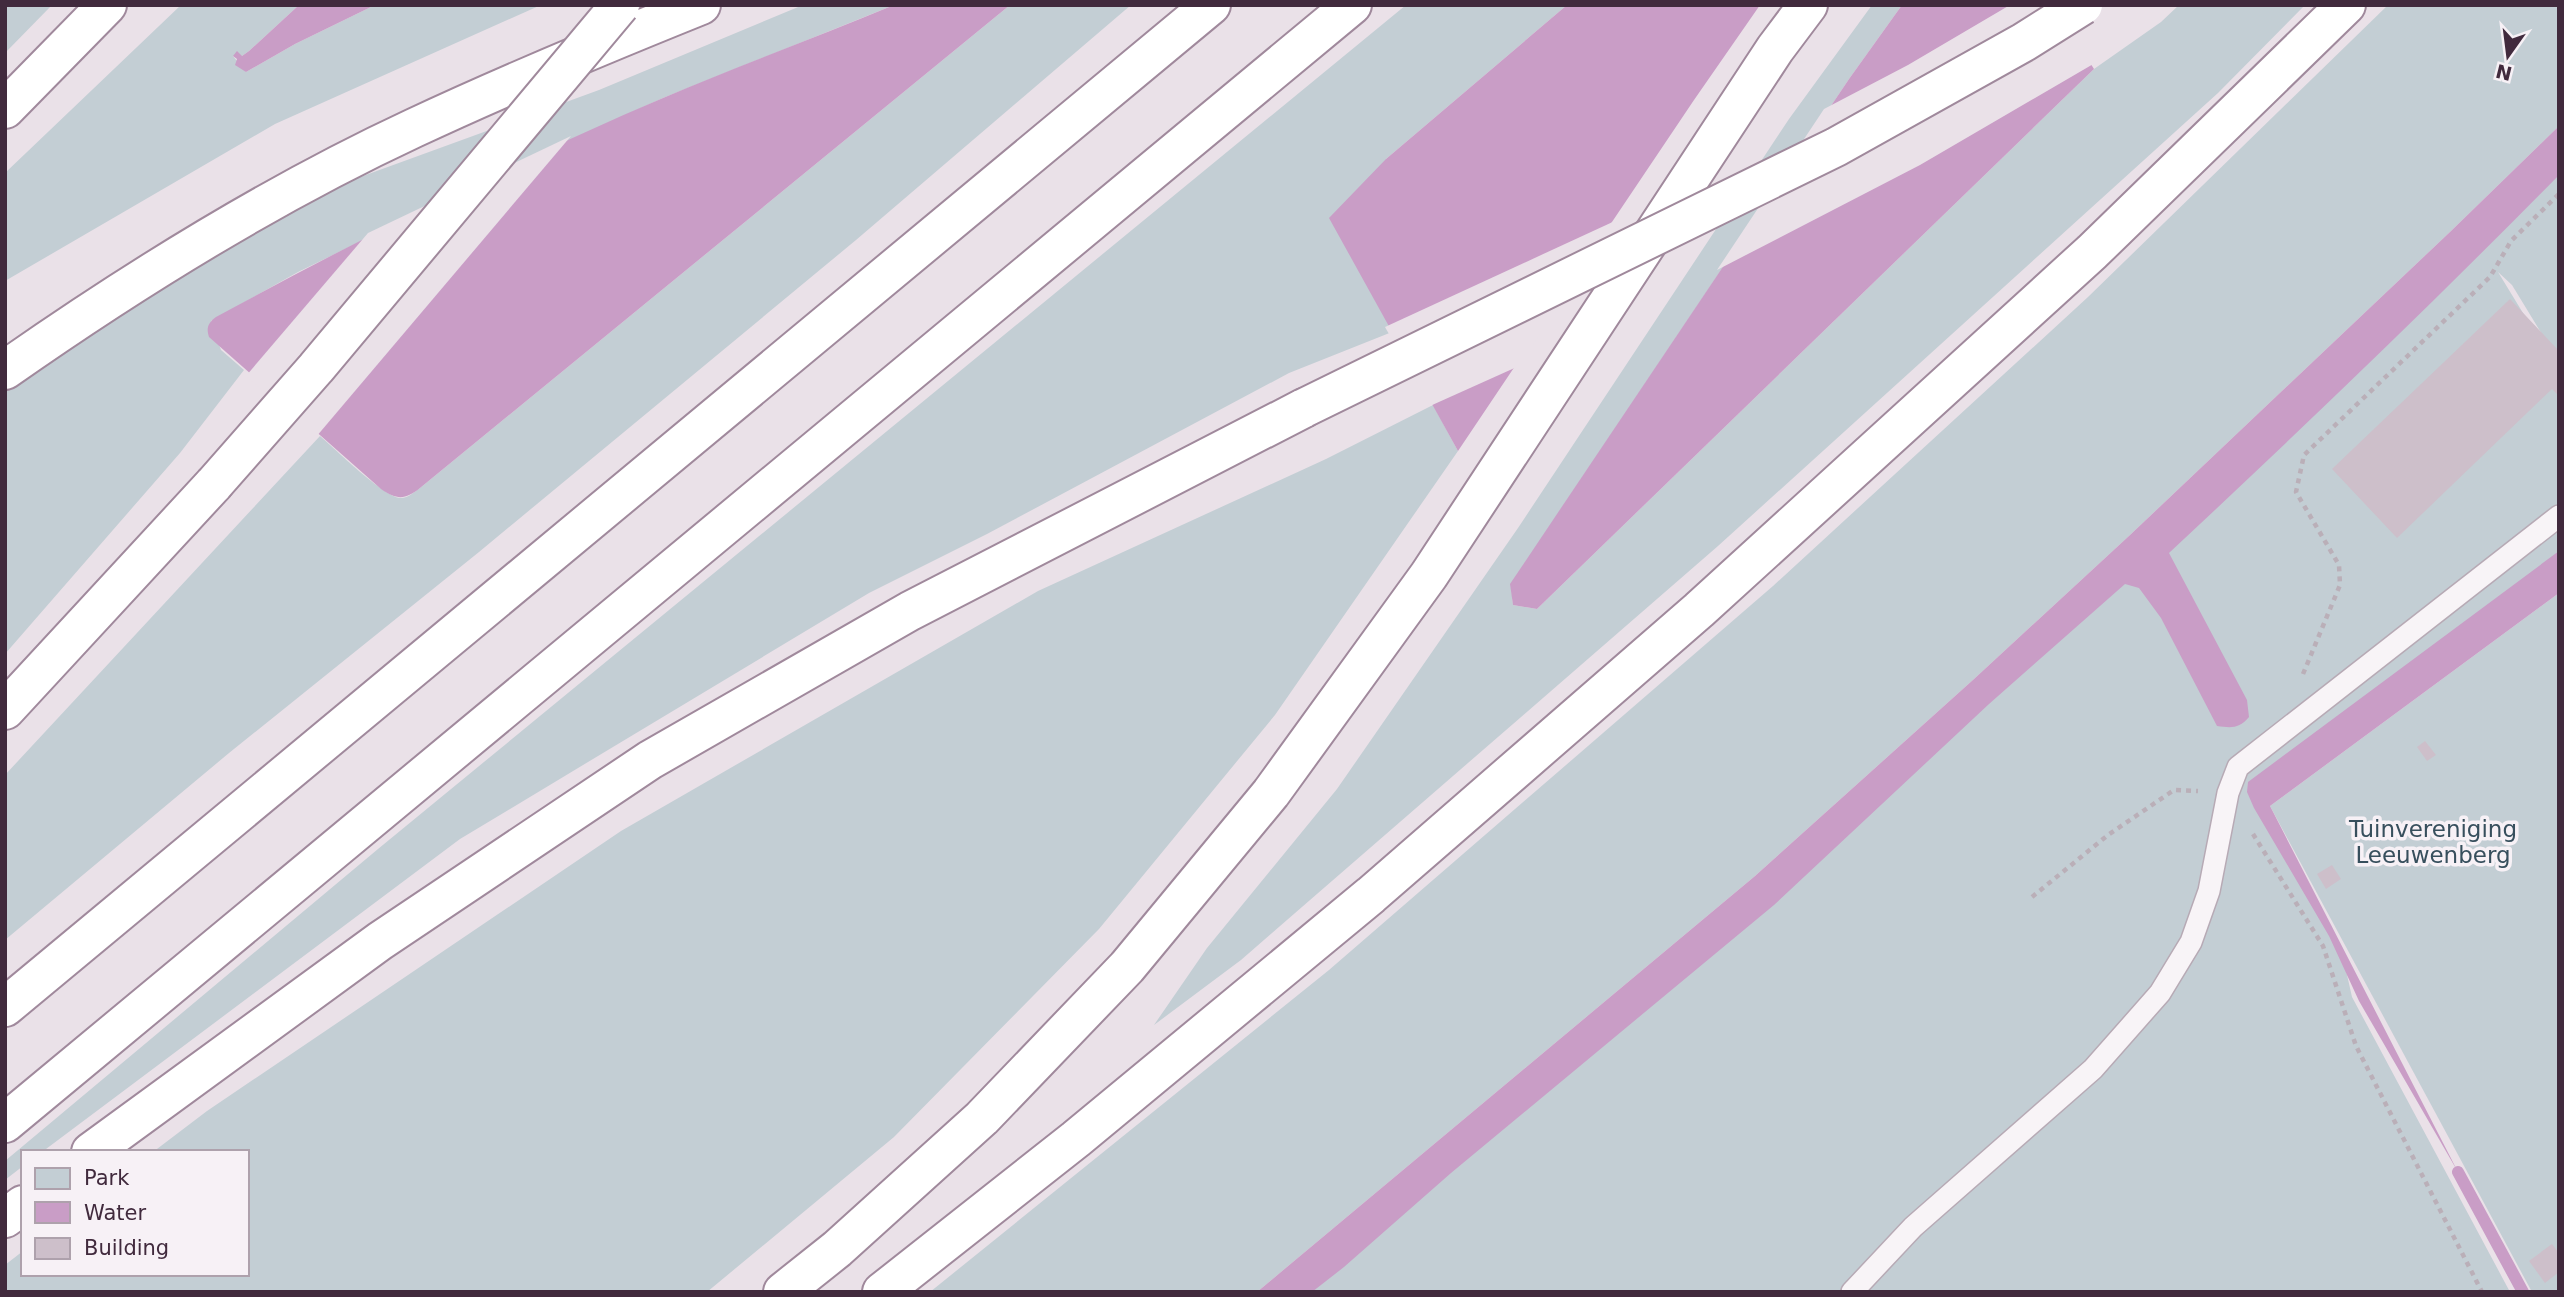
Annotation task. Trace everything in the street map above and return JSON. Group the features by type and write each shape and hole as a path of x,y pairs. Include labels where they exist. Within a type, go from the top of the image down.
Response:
{"highway":[{"path":"5,109 107,5"},
{"path":"5,710 214,484 316,368 620,5"},
{"path":"5,370 160,266 348,161 479,99 701,5"},
{"path":"5,1007 1211,5"},
{"path":"5,1123 1352,5"},
{"path":"783,1292 837,1249 982,1118 1127,967 1271,793 1429,575 1775,49 1808,5"},
{"path":"93,1150 380,941 650,760 910,611 1304,408 1836,147 2024,43 2082,5"},
{"path":"882,1292 1076,1139 1371,895 1699,610 2092,251 2346,5"},
{"path":"5,1218 21,1206"}],"lane":[{"path":"1852,1292 1913,1227 2093,1069 2160,993 2191,942 2209,891 2228,793 2238,767 2559,516"}],"path":[{"path":"2299,681 2340,585 2339,565 2296,492 2304,454 2490,277 2511,241 2559,194"},
{"path":"2032,898 2108,835 2174,790 2228,793 2323,946 2356,1046 2482,1292"}],"green space":[{"path":"5,5 52,5 5,53"},
{"path":"181,5 299,5 249,51 242,56 233,56 246,72 295,44 375,5 541,5 275,124 5,281 5,173"},
{"path":"803,5 894,5 663,98 550,149 298,272 211,321 221,350 244,370 180,453 5,654 5,389 176,276 352,180 599,90"},
{"path":"1010,5 1131,5 856,240 479,552 229,753 5,940 5,775 320,436 383,490 400,498 410,495"},
{"path":"1406,5 1567,5 1386,159 1392,332 1289,373 987,534 869,593 460,839 45,1150 21,1150 21,1168 5,1180 5,1161 378,849"},
{"path":"1872,5 1902,5 1849,79 1511,584 1513,605 1537,609 2094,69 2161,22 2179,5 2305,5 2218,93 1718,546 1241,960 1154,1025 1207,948 1337,789 1518,528 1789,119"},
{"path":"2388,5 2559,5 2559,126 2130,535 1755,876 1257,1292 930,1292 1329,970 1773,586 2088,297"},
{"path":"2559,145 2559,362 2512,285 2498,272 2559,372 2559,572 2258,790 2343,957 2352,997 2510,1292 1281,1292 1769,883"},
{"path":"1433,405 1458,451 1275,715 1099,929 894,1137 707,1292 5,1292 5,1265 21,1253 21,1276 248,1276 248,1150 156,1150 207,1111 621,831 1038,591 1326,459"},
{"name":"Tuinvereniging Leeuwenberg","path":"2559,593 2559,1292 2532,1292 2270,806"}],"water":[{"path":"299,5 375,5 295,44 246,72 235,65 237,59 233,56 237,51 242,56 249,51"},
{"path":"894,5 1010,5 410,495 396,497 381,489 209,337 208,326 216,317 381,230 493,175 663,98"},
{"path":"1567,5 1760,5 1458,451 1329,218 1386,159"},
{"path":"1902,5 2053,5 2094,69 1537,609 1513,605 1510,584 1849,79"},
{"path":"2559,126 2559,175 2366,366 2169,553 2247,700 2249,717 2242,724 2234,727 2217,726 2161,618 2139,588 2125,584 1989,704 1774,905 1451,1173 1344,1267 1312,1292 1257,1292 1755,876 2130,535"},
{"path":"2559,551 2559,593 2270,806 2458,1172 2359,1001 2329,936 2254,808 2247,792 2248,782"}],"pier":[{"path":"2010,5 2057,5 2095,63 1920,165 1717,270 1824,109 1908,65"},
{"path":"571,136 316,437 246,376 368,233"},
{"path":"1617,220 1519,366 1430,406 1385,327"}],"building":[{"path":"2510,299 2559,351 2559,396 2552,389 2397,538 2332,469"},
{"path":"2425,741 2436,755 2427,761 2417,747"},
{"path":"2332,865 2341,879 2326,889 2317,874"},
{"path":"2552,1244 2559,1253 2559,1272 2545,1283 2529,1261"}],"waterway":[{"path":"2458,1172 2523,1292"}]}
